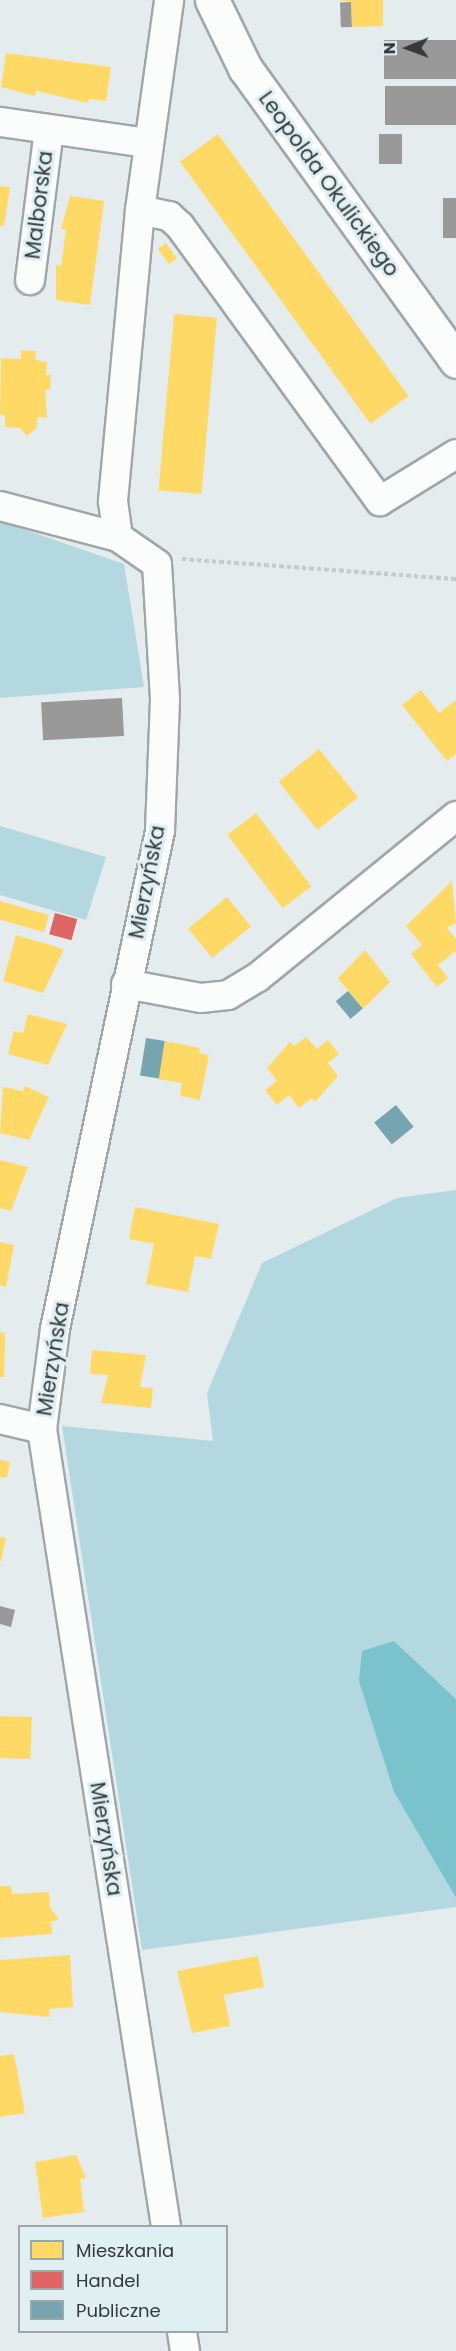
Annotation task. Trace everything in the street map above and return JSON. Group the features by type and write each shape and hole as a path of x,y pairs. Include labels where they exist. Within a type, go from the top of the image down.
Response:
{"street":[{"path":"118,537 113,501 140,210 147,142 170,0"},
{"name":"Leopolda Okulickiego","path":"212,0 245,68 456,361"},
{"name":"Malborska","path":"0,122 147,142"},
{"name":"Malborska","path":"30,280 49,130"},
{"path":"140,210 169,216 180,226 380,501 456,454"},
{"path":"0,506 118,537 157,564"},
{"name":"Mierzyńska","path":"157,564 164,770 159,831 55,1329 42,1429 166,2225"},
{"path":"126,984 201,999 228,995 258,977 456,816"},
{"path":"0,1419 42,1429"},
{"path":"182,2333 185,2351"}],"path":[{"path":"157,564 196,556 456,579"}],"shaded area":[{"path":"0,521 124,564 144,687 0,698"},
{"path":"0,826 106,857 86,920 0,895"},
{"path":"456,1190 456,1699 394,1641 394,1792 456,1898 456,1907 142,1950 62,1426 213,1441 207,1393 262,1263 397,1198"}],"water":[{"path":"394,1641 456,1699 456,1898 394,1792 359,1681 362,1651"}],"building: Mieszkania":[{"path":"338,0 383,0 383,26 352,27 351,2"},
{"path":"6,53 111,67 106,101 89,99 88,103 36,91 35,96 1,87"},
{"path":"218,134 408,396 370,424 180,162"},
{"path":"0,186 10,187 4,226 0,226"},
{"path":"70,196 104,201 90,305 56,300 56,265 61,266 66,230 61,229"},
{"path":"166,243 177,259 169,264 158,249"},
{"path":"174,314 217,318 201,494 159,490"},
{"path":"21,350 36,351 35,360 47,362 46,375 51,375 50,390 45,390 47,418 38,417 36,429 27,436 20,428 5,427 5,415 0,415 1,358 21,359"},
{"path":"421,690 439,713 456,700 456,754 447,761 402,705"},
{"path":"319,749 358,797 318,830 279,782"},
{"path":"256,813 311,886 283,908 227,835"},
{"path":"452,881 456,923 447,928 456,939 456,951 438,965 448,978 437,987 411,954 422,945 406,926"},
{"path":"227,897 251,927 212,958 188,928"},
{"path":"0,901 49,915 44,932 0,920"},
{"path":"16,935 64,949 43,993 3,981"},
{"path":"365,950 390,982 363,1009 338,978"},
{"path":"28,1014 67,1024 48,1065 8,1054 14,1031 23,1033"},
{"path":"306,1037 317,1049 328,1040 339,1054 328,1063 338,1076 315,1102 312,1098 299,1108 289,1095 277,1105 265,1090 277,1081 267,1068 290,1042 294,1046"},
{"path":"165,1041 200,1048 199,1053 209,1055 200,1100 180,1096 182,1083 158,1079"},
{"path":"25,1086 49,1097 29,1140 0,1133 3,1087 23,1091"},
{"path":"0,1160 28,1167 11,1211 0,1208"},
{"path":"135,1207 219,1224 211,1259 195,1256 188,1292 146,1284 154,1244 129,1239"},
{"path":"0,1242 14,1245 6,1287 0,1285"},
{"path":"0,1332 5,1333 4,1377 0,1377"},
{"path":"92,1350 146,1355 140,1387 153,1388 151,1408 101,1403 108,1375 90,1374"},
{"path":"0,1460 10,1462 7,1478 0,1477"},
{"path":"0,1537 6,1538 1,1561 0,1561"},
{"path":"0,1716 32,1717 31,1759 0,1758"},
{"path":"0,1886 11,1886 12,1894 49,1892 50,1908 59,1919 51,1922 52,1934 0,1938"},
{"path":"70,1955 73,2007 49,2009 50,2017 0,2012 0,1960"},
{"path":"258,1956 264,1987 224,1995 230,2026 192,2033 177,1971"},
{"path":"14,2054 25,2113 0,2117 0,2056"},
{"path":"76,2155 86,2178 80,2179 84,2212 43,2218 35,2162"}],"building: Handel":[{"path":"55,913 77,919 72,940 49,934"}],"building: Publiczne":[{"path":"348,991 363,1009 351,1019 336,1001"},
{"path":"146,1038 165,1041 159,1079 140,1076"},
{"path":"396,1105 414,1127 392,1144 374,1123"}],"building: Przemysł":[{"path":"340,2 351,2 352,27 341,27"},
{"path":"384,40 456,40 456,79 384,79"},
{"path":"385,86 456,86 456,125 385,125"},
{"path":"379,134 402,134 402,164 379,164"},
{"path":"443,198 456,198 456,238 443,238"},
{"path":"122,698 124,736 43,740 41,702"},
{"path":"0,1606 15,1610 11,1627 0,1624"}]}
